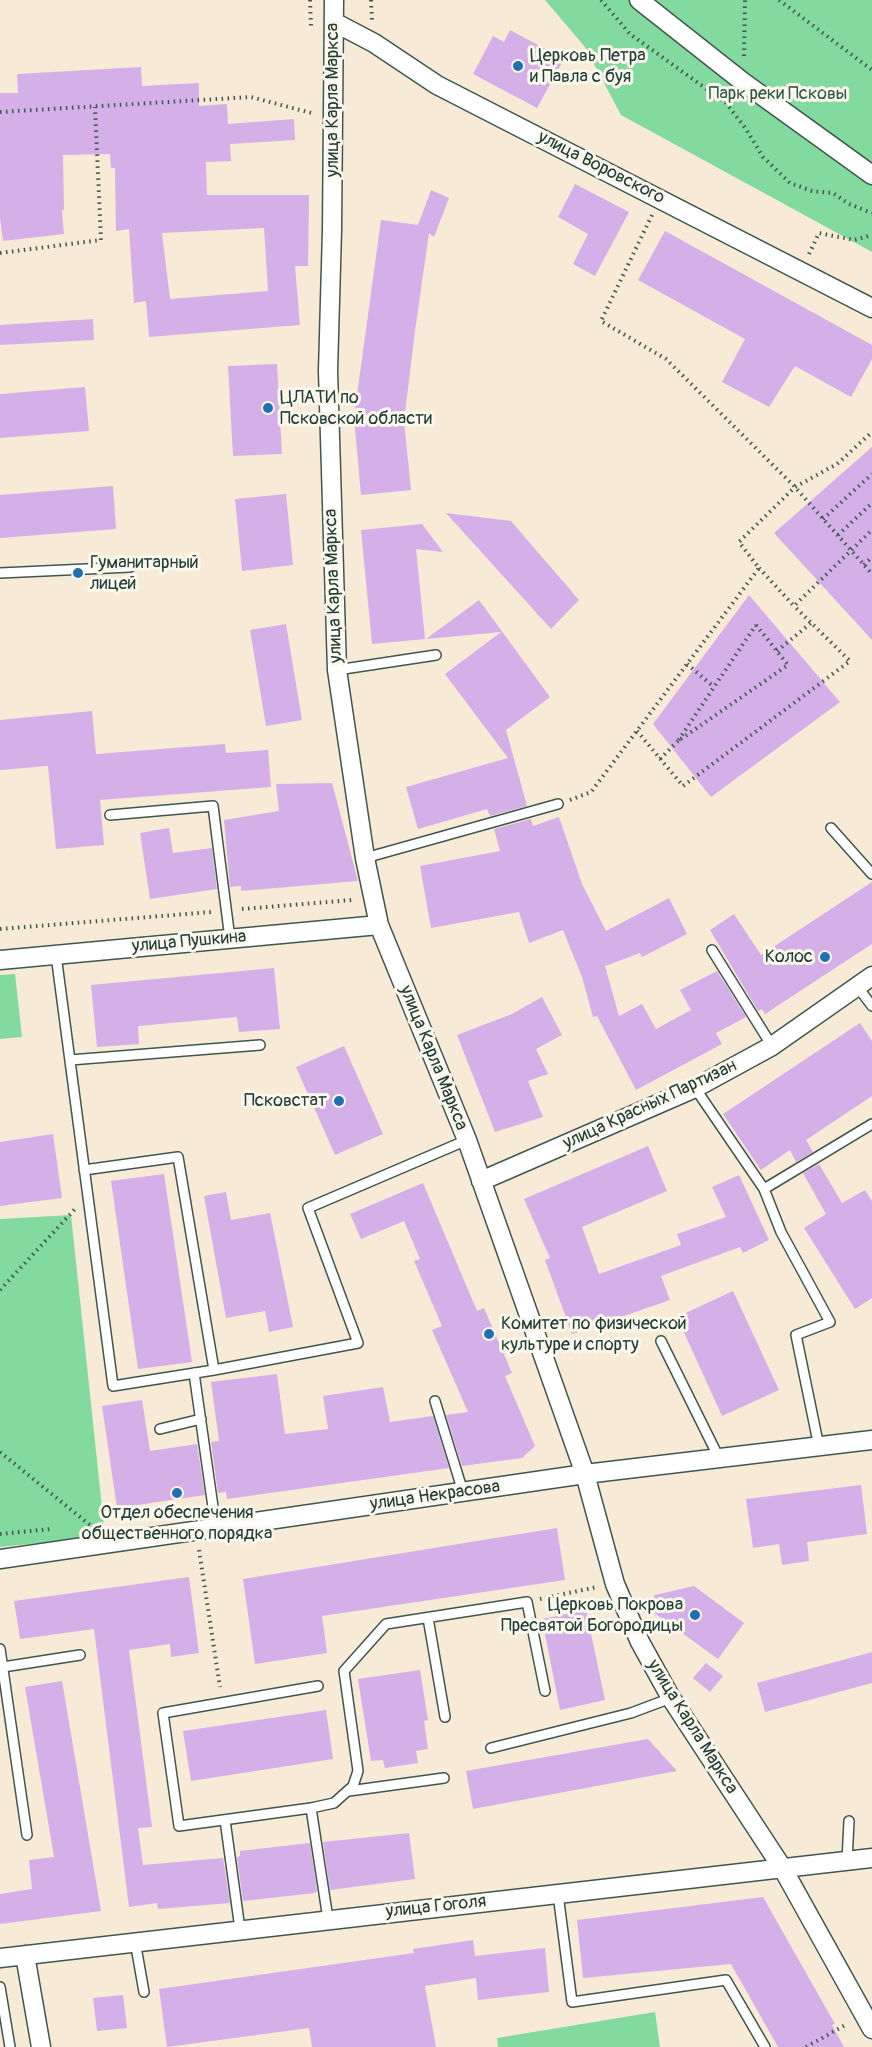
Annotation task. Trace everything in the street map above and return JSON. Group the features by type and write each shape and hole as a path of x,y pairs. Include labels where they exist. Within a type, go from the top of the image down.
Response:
{"street":[{"name":"улица Карла Маркса","path":"334,0 328,370 337,670 365,858 379,925 482,1181 585,1474 615,1584 640,1642 671,1698 783,1869 869,2018"},
{"path":"639,0 743,82 872,175"},
{"name":"улица Воровского","path":"334,22 374,43 437,85 872,308"},
{"name":"улица Пушкина","path":"0,960 379,925"},
{"name":"улица Красных Партизан","path":"482,1181 695,1088 772,1046 865,981"},
{"name":"улица Некрасова","path":"0,1559 585,1474 872,1440"},
{"name":"улица Гоголя","path":"0,1958 872,1858"},
{"path":"25,1955 41,2047"}],"lane":[{"path":"0,573 130,567"},
{"path":"337,670 436,655"},
{"path":"365,858 558,804"},
{"path":"110,815 213,806 230,939"},
{"path":"831,828 872,874"},
{"path":"712,950 772,1046"},
{"path":"56,955 113,1386 214,1370 358,1342 309,1208 467,1140"},
{"path":"865,981 872,1006"},
{"path":"70,1060 260,1045"},
{"path":"695,1088 764,1189 781,1232 830,1322 796,1335 819,1446"},
{"path":"764,1189 872,1124"},
{"path":"84,1170 178,1156 214,1370"},
{"path":"662,1341 719,1458"},
{"path":"194,1373 216,1528"},
{"path":"435,1401 464,1492"},
{"path":"160,1429 201,1419"},
{"path":"318,1686 163,1713 179,1826 311,1808 334,1803 349,1791 358,1771 344,1671 386,1624 527,1602 545,1691"},
{"path":"428,1618 445,1718"},
{"path":"0,1649 27,1835"},
{"path":"3,1667 80,1655"},
{"path":"491,1748 631,1713 671,1698"},
{"path":"349,1791 444,1778"},
{"path":"311,1808 328,1919"},
{"path":"225,1820 240,1929"},
{"path":"847,1861 849,1821"},
{"path":"558,1894 572,2002 726,1980 765,2047"},
{"path":"135,1941 144,1992"},
{"path":"0,1987 10,2047"}],"path":[{"path":"601,0 630,34 726,103 746,129 763,157 790,183 812,191 833,193 849,204 872,213"},
{"path":"743,82 745,0"},
{"path":"778,0 872,70"},
{"path":"0,112 251,97 315,114 333,113"},
{"path":"0,253 101,240 95,107"},
{"path":"661,199 601,321 666,359 795,487 872,574"},
{"path":"819,233 854,240 872,235"},
{"path":"637,731 683,786 850,661 794,606 739,542 795,487 837,464 872,432"},
{"path":"823,519 872,474"},
{"path":"838,535 872,503"},
{"path":"794,606 872,530"},
{"path":"864,565 872,557"},
{"path":"558,804 591,792 759,568"},
{"path":"777,651 812,623"},
{"path":"660,759 678,741 788,665 756,626 678,741"},
{"path":"687,664 714,687"},
{"path":"0,929 352,900"},
{"path":"0,1290 87,1195"},
{"path":"0,1452 90,1525 79,1526"},
{"path":"0,1534 56,1528"},
{"path":"196,1531 222,1703"},
{"path":"527,1602 615,1584"},
{"path":"806,2047 869,2018"}],"green space":[{"name":"Парк реки Псковы","path":"545,0 872,0 872,252 621,115 585,47"},
{"path":"15,974 22,1037 0,1039 0,975"},
{"path":"71,1215 105,1536 0,1547 0,1219"},
{"path":"655,2012 660,2047 498,2047 497,2038"}],"building":[{"name":"Церковь Петра и Павла с буя","path":"510,30 564,59 537,108 473,74 493,36 504,42"},
{"path":"141,67 142,86 199,83 199,106 227,104 228,124 294,119 295,140 230,144 231,161 206,162 207,195 309,195 308,266 295,266 300,325 149,337 146,301 134,303 129,229 116,231 115,168 111,168 110,154 63,155 64,234 3,241 0,218 0,93 18,93 17,74","holes":["264,228 268,291 170,299 162,233"]},
{"path":"575,184 629,212 595,276 573,264 588,234 558,217"},
{"path":"431,190 449,198 434,237 429,233 415,331 404,421 411,490 361,495 354,417 381,220 418,225"},
{"path":"665,231 872,345 872,359 851,397 795,366 769,407 722,382 745,339 638,280"},
{"path":"93,319 94,340 0,345 0,325"},
{"path":"277,364 282,454 233,456 228,366"},
{"path":"85,387 89,431 0,438 0,394"},
{"path":"872,447 872,640 774,533"},
{"path":"113,486 116,529 0,538 0,495"},
{"path":"286,494 293,565 242,571 235,499"},
{"path":"446,513 511,521 579,600 551,629"},
{"path":"422,524 443,552 416,549 425,639 372,644 361,530"},
{"path":"749,595 840,702 711,797 653,724"},
{"path":"479,600 550,697 506,730 527,806 490,816 487,809 418,829 406,787 508,758 445,674 501,632 426,639"},
{"path":"286,624 302,720 266,726 250,630"},
{"path":"92,711 96,754 225,744 226,753 268,750 271,787 100,800 104,845 56,849 48,766 0,770 0,720"},
{"path":"332,783 358,881 241,891 241,886 230,887 224,820 279,811 276,784"},
{"path":"559,817 582,884 606,931 669,898 687,934 642,957 640,953 605,966 619,1016 642,1004 656,1029 691,1010 680,990 717,971 746,1017 716,1033 722,1044 636,1090 597,1016 593,1017 582,977 563,930 529,943 519,912 431,928 420,866 500,851 494,829 531,819 533,826"},
{"path":"169,828 173,853 212,848 217,889 150,899 140,833"},
{"path":"872,882 872,944 765,1014 762,1009 758,1011 710,930 734,914 761,955"},
{"path":"274,968 280,1029 239,1032 237,1017 138,1026 139,1044 97,1047 91,985"},
{"path":"542,997 562,1035 536,1049 548,1074 528,1081 543,1117 495,1132 457,1035 512,1014"},
{"path":"860,1023 872,1041 872,1096 806,1140 813,1152 796,1162 790,1150 761,1170 723,1114"},
{"name":"Псковстат","path":"344,1046 383,1134 335,1155 296,1067"},
{"path":"53,1134 62,1198 0,1206 0,1142"},
{"path":"648,1146 667,1191 582,1227 599,1274 681,1245 677,1234 726,1217 712,1187 739,1175 769,1240 743,1253 740,1247 661,1276 670,1300 572,1334 545,1260 550,1258 524,1199"},
{"path":"819,1164 842,1203 865,1190 872,1201 872,1298 855,1309 804,1228 826,1214 803,1173"},
{"path":"164,1174 192,1362 138,1369 111,1181"},
{"path":"423,1183 477,1311 484,1308 512,1373 505,1376 535,1446 522,1458 462,1466 446,1415 468,1412 432,1330 442,1326 414,1261 420,1259 404,1221 361,1239 350,1214"},
{"path":"226,1192 231,1220 270,1213 293,1327 269,1332 265,1311 226,1318 204,1196"},
{"path":"733,1291 779,1390 722,1416 677,1317"},
{"path":"277,1374 285,1434 328,1429 323,1396 383,1387 390,1422 433,1416 449,1468 227,1499 226,1492 218,1493 211,1442 219,1441 211,1382"},
{"path":"142,1400 150,1451 197,1444 205,1495 117,1508 102,1406"},
{"path":"861,1485 867,1534 807,1542 809,1561 782,1565 779,1544 753,1548 746,1499"},
{"path":"557,1528 565,1580 322,1616 327,1653 255,1664 243,1579"},
{"path":"189,1577 199,1653 171,1657 170,1644 129,1650 152,1827 138,1828 143,1865 223,1858 230,1903 158,1909 157,1903 129,1907 94,1629 20,1639 14,1601"},
{"name":"Церковь Покрова Пресвятой Богородицы","path":"694,1586 744,1623 718,1659 646,1607 655,1595"},
{"path":"586,1610 605,1700 560,1710 542,1619"},
{"path":"872,1652 872,1683 765,1712 757,1683"},
{"path":"706,1663 723,1676 710,1692 693,1678"},
{"path":"420,1670 428,1720 424,1721 428,1749 416,1751 418,1763 385,1768 383,1760 371,1761 358,1679"},
{"path":"62,1681 101,1911 0,1924 0,1894 32,1889 29,1860 54,1857 25,1687"},
{"path":"326,1710 333,1759 191,1781 183,1731"},
{"path":"648,1739 677,1771 473,1809 466,1771"},
{"path":"409,1833 415,1879 330,1890 323,1842"},
{"path":"310,1843 317,1891 315,1893 243,1901 237,1857 240,1856 240,1851"},
{"path":"763,1897 835,2024 832,2025 844,2047 778,2047 731,1964 583,1978 577,1920"},
{"path":"473,1940 475,1956 545,1948 549,1992 478,2000 476,1978 425,1986 436,2047 312,2047 309,2028 167,2047 159,1989 414,1953 413,1949"},
{"path":"123,1995 127,2028 97,2031 93,1998"}],"place":[{"name":"Церковь Петра и Павла с буя","path":"518,66"},
{"name":"ЦЛАТИ по Псковской области","path":"268,408"},
{"name":"Гуманитарный лицей","path":"78,573"},
{"name":"Колос","path":"825,957"},
{"name":"Псковстат","path":"339,1101"},
{"name":"Комитет по физической культуре и спорту","path":"489,1334"},
{"name":"Отдел обеспечения общественного порядка","path":"177,1493"},
{"name":"Церковь Покрова Пресвятой Богородицы","path":"695,1615"}]}
